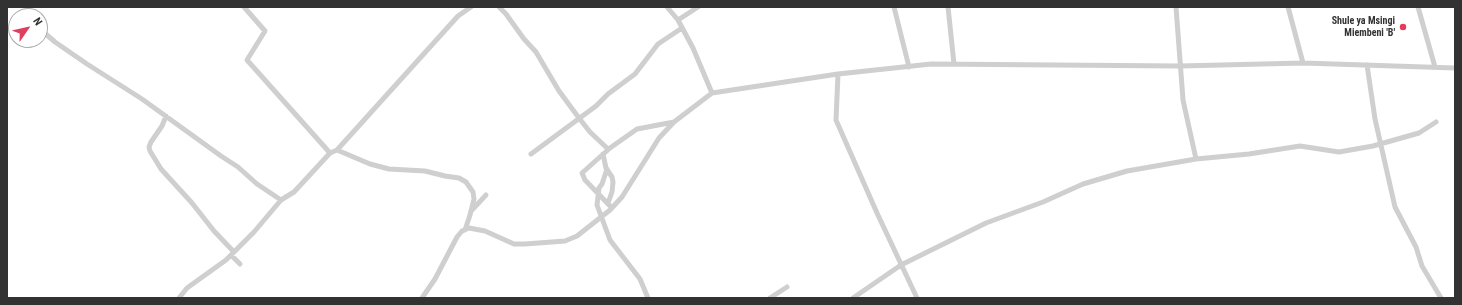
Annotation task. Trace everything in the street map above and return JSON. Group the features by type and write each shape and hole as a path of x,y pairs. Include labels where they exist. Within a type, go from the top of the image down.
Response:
{"street":[{"path":"244,7 265,31 247,60 330,153"},
{"path":"179,298 187,288 233,253 254,232 281,200 294,192 330,153 337,150 458,16 471,7"},
{"path":"499,7 536,52 559,91 579,118 590,132 608,149"},
{"path":"667,7 678,20 712,93"},
{"path":"678,20 698,7"},
{"path":"894,7 909,67"},
{"path":"948,7 954,64"},
{"path":"1176,7 1183,100 1196,159"},
{"path":"1288,7 1304,63"},
{"path":"1418,7 1435,67"},
{"path":"531,154 596,106 608,94 635,74 658,44 682,28"},
{"path":"48,35 238,167 257,184 281,200"},
{"path":"464,230 469,228 485,231 514,244 549,243 566,240 577,236 622,198 648,154 659,138 674,122 712,93 838,74 931,64 1180,66 1304,63 1455,68"},
{"path":"1367,65 1375,119 1395,207 1416,247 1422,266 1441,298"},
{"path":"838,74 836,120 917,298"},
{"path":"166,116 162,126 151,142 149,147 150,151 161,169 192,203 233,253 240,264"},
{"path":"612,208 585,180 582,173 608,149 637,129 674,122"},
{"path":"854,298 901,264 986,223 1043,202 1083,184 1127,171 1196,159 1249,154 1300,146 1338,152 1380,144 1419,133 1436,122"},
{"path":"337,150 370,164 389,169 425,171 459,178 466,182 474,192 474,199 464,230 457,237 435,279 422,298"},
{"path":"603,154 607,169 614,182 608,203"},
{"path":"607,169 602,184 598,188 598,205 610,240 640,279 648,298"},
{"path":"471,210 486,195"},
{"path":"770,298 787,287"}],"place":[{"name":"Shule ya Msingi Miembeni 'B'","path":"1403,27"}]}
